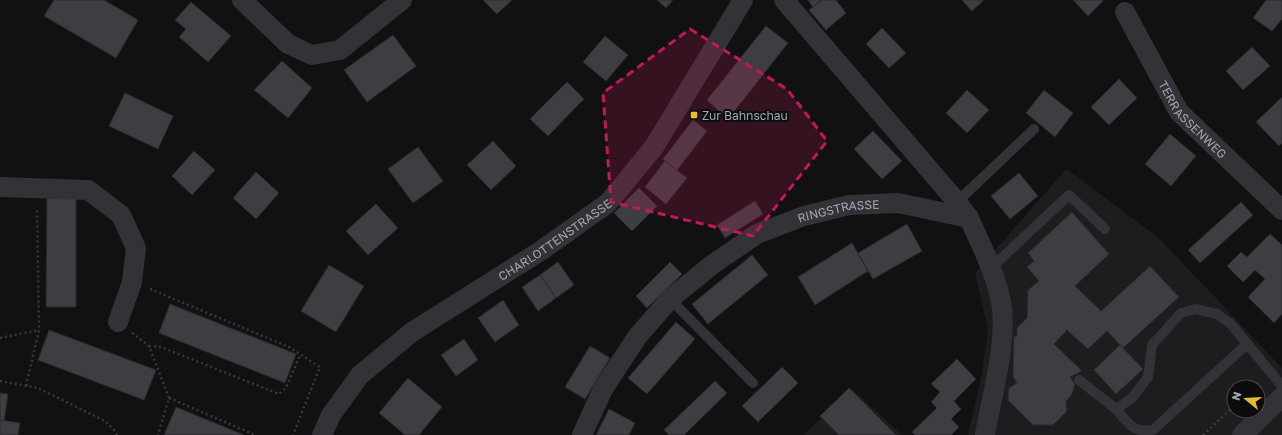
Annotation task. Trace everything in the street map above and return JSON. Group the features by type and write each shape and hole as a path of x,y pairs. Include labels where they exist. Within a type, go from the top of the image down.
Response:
{"street":[{"path":"242,0 288,44 312,55 340,50 402,0"},
{"name":"CHARLOTTENSTRASSE","path":"322,435 331,415 360,375 412,332 542,250 608,203 654,147 743,0"},
{"path":"784,0 957,202 969,218 992,267 1001,302 1003,337 985,435"},
{"name":"TERRASSENWEG","path":"1125,12 1179,112 1282,210"},
{"path":"0,187 88,190 121,215 136,248 132,282 118,322"},
{"name":"RINGSTRASSE","path":"582,435 603,389 637,337 670,299 713,264 757,234 804,216 848,205 898,203 969,218"},
{"path":"1242,435 1282,397"}],"lane":[{"path":"957,202 1034,129"},
{"path":"992,267 1069,195 1105,229"},
{"path":"670,299 753,383"},
{"path":"1116,409 1132,398 1148,377 1152,345 1181,313 1195,308 1217,314 1231,324 1282,386"},
{"path":"1079,380 1116,409 1131,427 1141,432 1154,430 1247,344"}],"path":[{"path":"26,386 39,330 36,189"},
{"path":"132,282 289,347 320,367 293,435"},
{"path":"118,322 150,346 161,347 279,394 286,388 300,355"},
{"path":"0,338 39,330"},
{"path":"150,346 168,398 158,435"},
{"path":"0,381 38,388 105,421 117,435"},
{"path":"168,398 255,435"},
{"path":"1203,435 1226,413"}],"highlighted area":[{"path":"690,29 787,89 827,141 753,236 611,202 603,93"}],"shaded area":[{"path":"1066,169 1159,238 1282,368 1282,435 968,435 982,373 988,330 975,273"},
{"path":"852,389 902,435 803,435"}],"building":[{"path":"54,0 104,0 138,20 116,58 44,16"},
{"path":"483,0 512,0 497,14"},
{"path":"657,0 673,0 666,8"},
{"path":"808,0 821,0 813,7"},
{"path":"822,0 836,0 846,13 826,30 809,10"},
{"path":"962,0 984,0 972,11"},
{"path":"1073,0 1104,0 1088,16"},
{"path":"1266,0 1282,0 1282,19 1272,31 1253,18"},
{"path":"191,2 231,36 208,62 179,37 186,29 175,20"},
{"path":"766,26 788,43 728,119 707,100"},
{"path":"882,28 906,53 889,68 866,44"},
{"path":"393,35 416,66 367,102 344,70"},
{"path":"605,36 628,55 606,81 583,62"},
{"path":"1252,47 1270,66 1243,90 1226,71"},
{"path":"282,61 312,88 288,118 254,90"},
{"path":"1119,79 1137,98 1109,125 1091,107"},
{"path":"567,82 584,99 548,136 530,119"},
{"path":"967,90 989,110 967,133 946,113"},
{"path":"1044,90 1073,113 1055,137 1026,113"},
{"path":"125,93 173,116 158,149 109,126"},
{"path":"1282,97 1282,143 1279,146 1256,122"},
{"path":"693,120 707,131 677,170 663,159"},
{"path":"873,131 902,161 882,179 854,149"},
{"path":"1170,134 1196,156 1171,186 1145,164"},
{"path":"493,141 516,166 491,190 467,165"},
{"path":"418,147 443,181 413,203 388,169"},
{"path":"194,151 215,170 192,195 172,176"},
{"path":"665,161 687,178 666,204 645,187"},
{"path":"256,172 279,193 256,219 233,198"},
{"path":"1019,173 1038,196 1010,219 991,196"},
{"path":"639,188 657,206 632,231 614,213"},
{"path":"47,197 76,197 76,307 46,307"},
{"path":"755,201 763,214 725,238 717,225"},
{"path":"1241,202 1253,215 1200,263 1188,250"},
{"path":"376,204 398,228 368,255 346,231"},
{"path":"1072,212 1109,254 1075,286 1101,311 1150,266 1179,297 1123,348 1107,331 1088,349 1067,330 1054,344 1082,371 1070,377 1075,384 1072,394 1066,401 1067,411 1053,425 1033,425 1008,400 1009,388 1017,383 1013,377 1014,337 1017,336 1017,328 1027,318 1028,290 1039,281 1027,267 1034,261 1028,253"},
{"path":"907,224 922,251 873,279 858,253"},
{"path":"1270,234 1282,245 1282,314 1274,323 1248,297 1265,279 1255,270 1243,282 1227,266 1241,252 1247,257"},
{"path":"852,243 868,271 815,305 798,277"},
{"path":"752,255 768,275 708,324 692,304"},
{"path":"558,262 574,285 556,298 540,275"},
{"path":"670,262 682,274 647,308 636,296"},
{"path":"329,265 364,286 336,332 301,311"},
{"path":"540,275 556,298 538,311 522,287"},
{"path":"503,300 519,325 495,342 478,318"},
{"path":"170,304 296,354 285,383 159,333"},
{"path":"676,322 695,339 647,394 628,378"},
{"path":"49,330 156,370 144,400 38,360"},
{"path":"464,339 478,360 456,376 441,355"},
{"path":"1120,345 1143,369 1116,394 1094,370"},
{"path":"590,346 610,358 585,399 565,387"},
{"path":"957,359 976,379 954,401 961,409 951,419 959,427 951,435 915,435 912,432 937,408 931,402 940,392 931,384"},
{"path":"782,367 798,383 758,422 742,406"},
{"path":"408,378 442,407 419,435 405,435 379,413"},
{"path":"715,381 727,393 684,435 669,435 664,430"},
{"path":"849,388 896,435 839,435 820,416"},
{"path":"0,393 8,394 4,421 0,420"},
{"path":"176,407 244,435 164,435"},
{"path":"609,409 635,423 629,435 596,435"},
{"path":"0,420 20,423 18,435 0,435"}],"place":[{"name":"Zur Bahnschau","path":"694,115"}]}
